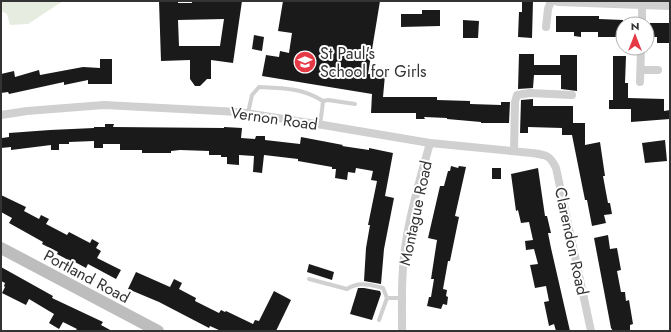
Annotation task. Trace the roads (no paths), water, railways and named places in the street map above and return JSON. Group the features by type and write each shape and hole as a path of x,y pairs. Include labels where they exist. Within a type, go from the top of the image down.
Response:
{"main road":[{"name":"Portland Road","path":"1,248 158,331"}],"street":[{"path":"546,27 548,9 551,1"},
{"path":"555,1 642,6 670,6"},
{"path":"642,6 642,16"},
{"path":"640,82 641,56"},
{"path":"641,70 658,70"},
{"path":"514,151 515,102 517,96 530,93 572,95"},
{"name":"Vernon Road","path":"1,115 27,111 104,105 157,107 248,114 320,124 430,143 544,155"},
{"name":"Montague Road","path":"402,331 402,273 406,241 414,201 430,143"},
{"name":"Clarendon Road","path":"544,155 551,159 556,168 591,331"}],"lane":[{"path":"248,114 252,94 259,87 298,90 311,94 323,101 328,100 355,104"},
{"path":"320,124 323,101"},
{"path":"309,279 347,288 355,284 364,284 383,288 387,298 379,320"},
{"path":"387,298 402,298"}],"place":[{"name":"St Paul's School for Girls","path":"305,62"}]}
